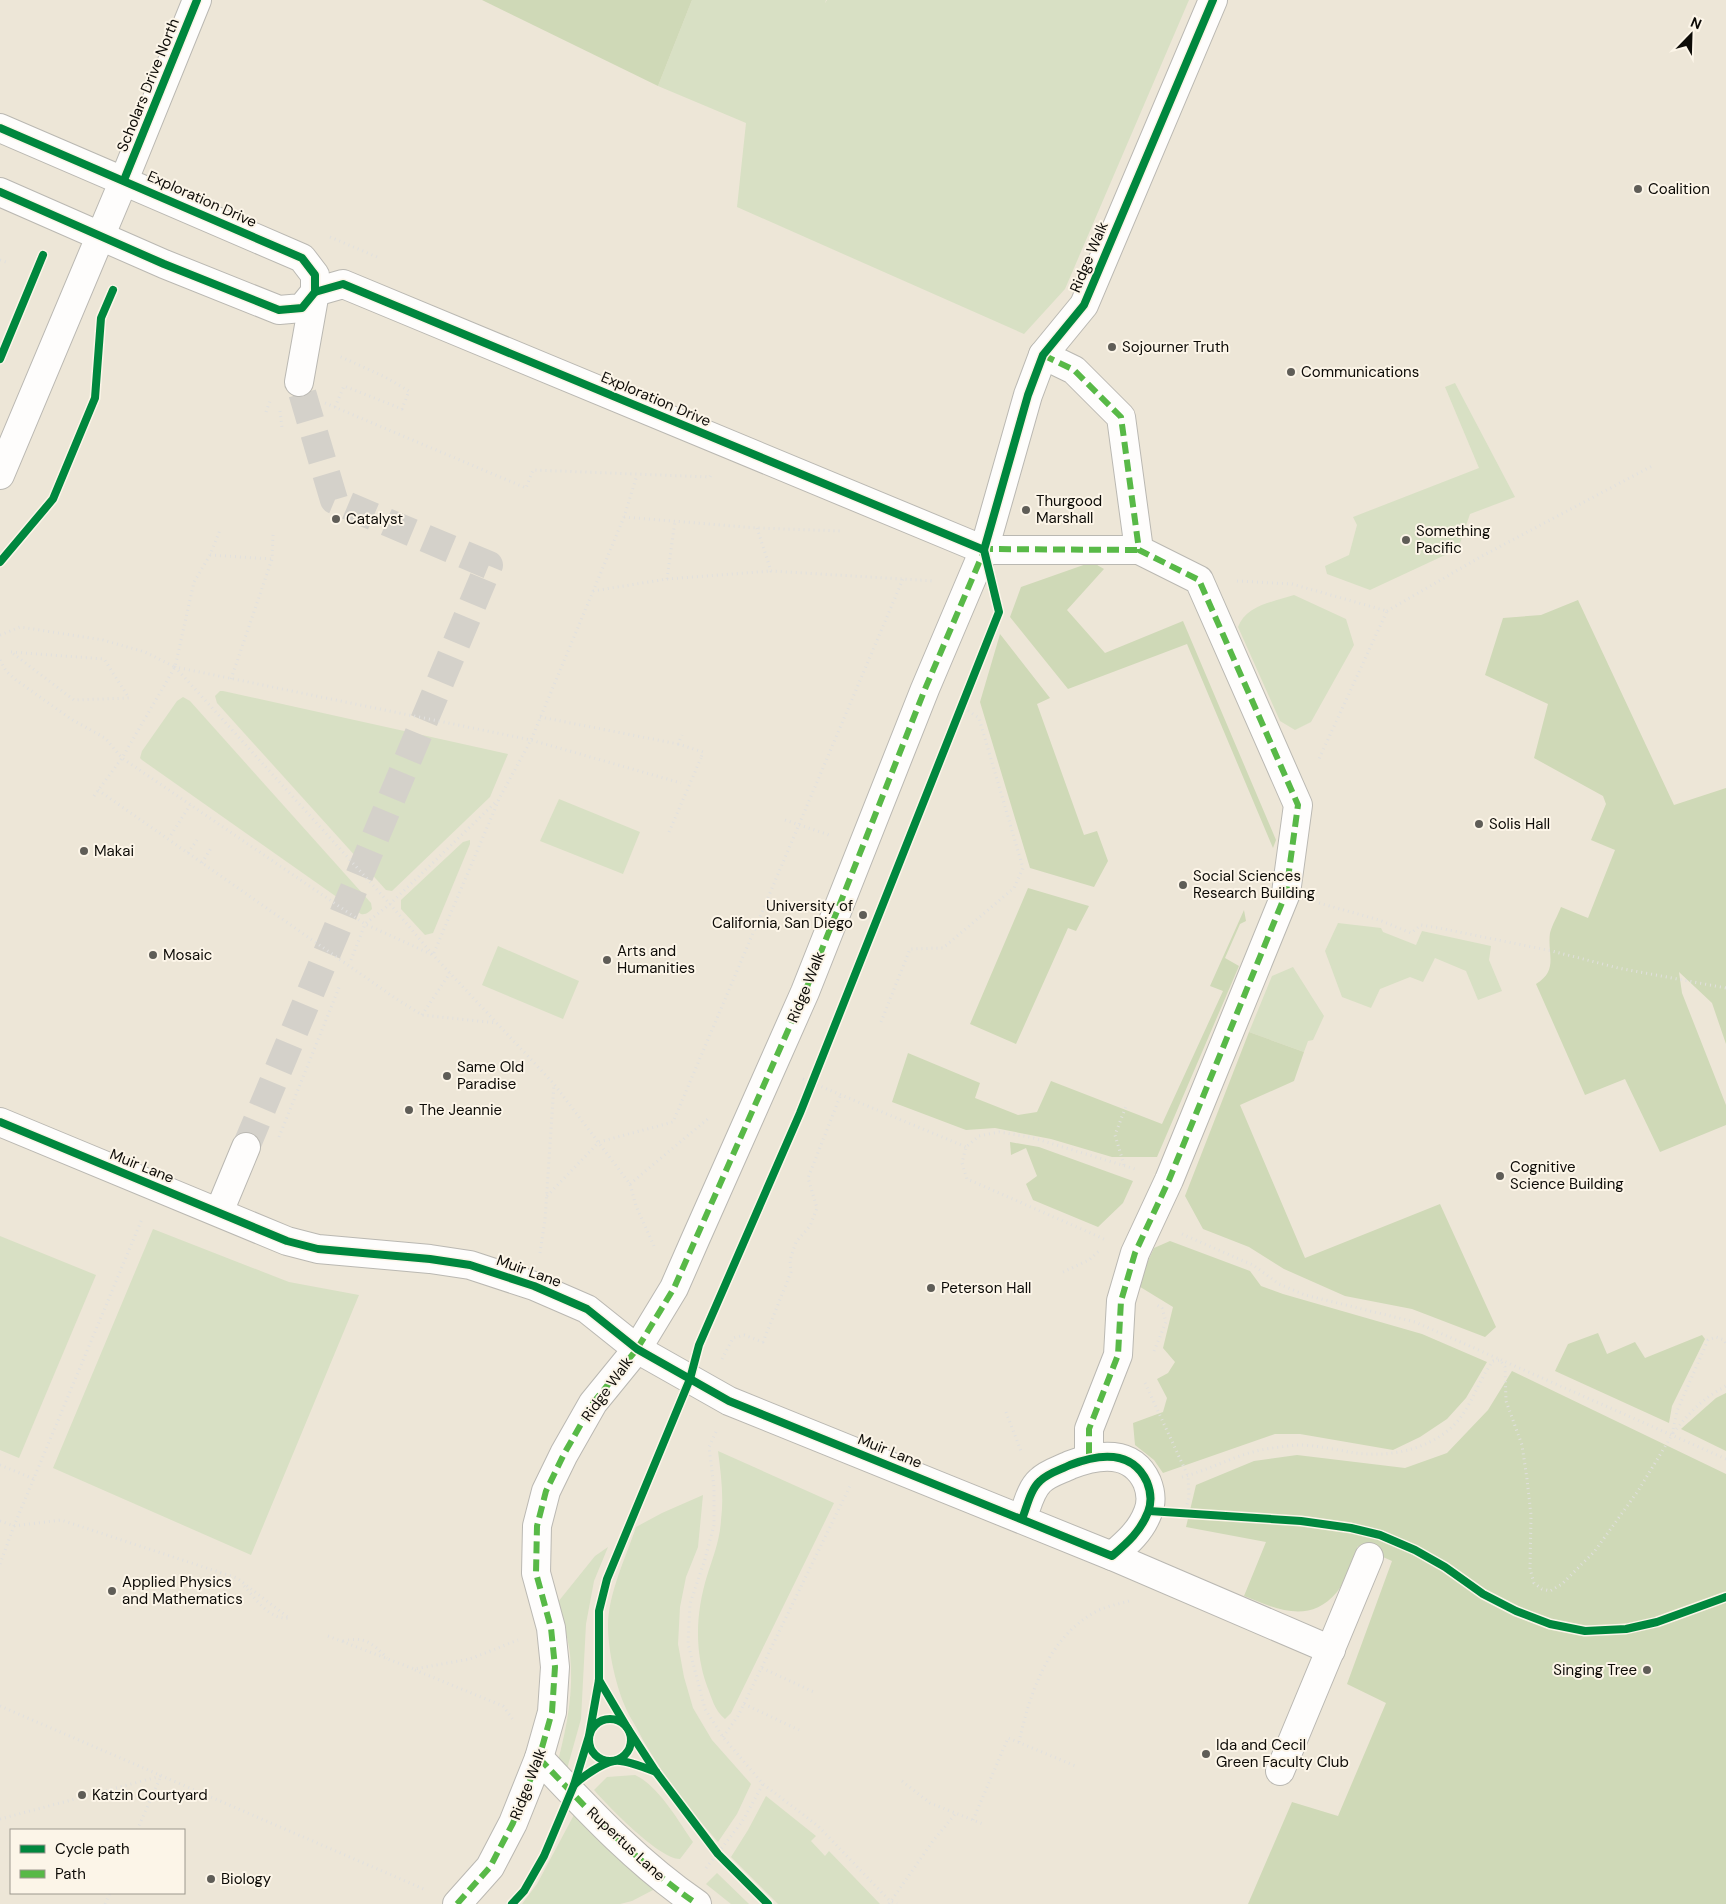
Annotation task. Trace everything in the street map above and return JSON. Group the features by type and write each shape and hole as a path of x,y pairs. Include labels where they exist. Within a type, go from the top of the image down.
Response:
{"street":[{"name":"Scholars Drive North","path":"0,475 124,180 197,0"},
{"name":"Ridge Walk","path":"457,1904 490,1867 513,1823 539,1758 552,1712 555,1667 551,1628 536,1573 538,1526 546,1491 564,1454 593,1403 637,1349 674,1288 805,992 925,689 984,550 1028,395 1043,355 1084,305 1213,0"},
{"name":"Exploration Drive","path":"0,128 302,258 315,275 315,292"},
{"name":"Exploration Drive","path":"0,192 164,264 279,310 302,308 315,292 343,284 984,550"},
{"path":"309,391 315,292"},
{"path":"1043,355 1074,370 1120,416 1139,550"},
{"path":"984,550 1139,550 1199,580 1298,805 1286,894 1169,1180 1136,1253 1121,1301 1118,1355 1089,1428 1089,1458"},
{"name":"Muir Lane","path":"2,1130 219,1212 287,1241 318,1250 430,1259 470,1265 518,1280 587,1309 637,1349 729,1401 1022,1519"},
{"path":"219,1212 246,1147"},
{"path":"1112,1556 1137,1533 1149,1511 1151,1499 1149,1487 1143,1473 1131,1463 1106,1456 1089,1458 1048,1474 1038,1482 1032,1492 1022,1519 1331,1650"},
{"path":"1280,1771 1369,1557"},
{"name":"Rupertus Lane","path":"539,1758 610,1832 644,1863 690,1900"}],"path":[{"path":"0,260 6,262"},
{"path":"334,354 382,376 409,391 402,409 344,386 335,408"},
{"path":"309,391 335,408 526,488 533,470 669,475"},
{"path":"266,412 272,398"},
{"path":"1298,805 1387,611 1482,556 1654,465"},
{"path":"433,955 500,798 531,740 624,517 637,475"},
{"path":"624,517 757,528 827,530"},
{"path":"667,580 675,521"},
{"path":"757,528 771,571"},
{"path":"94,796 122,758 176,667 194,582 210,555 220,530"},
{"path":"231,679 272,559 272,534"},
{"path":"210,555 272,559"},
{"path":"592,591 667,580 771,571 970,583"},
{"path":"546,1196 599,1142 673,1122 903,579"},
{"path":"1199,580 1292,584 1387,611"},
{"path":"0,635 20,627 103,640 145,652 176,667 531,740 681,783"},
{"path":"12,652 104,659 129,698 74,700 12,652"},
{"path":"0,660 6,671 16,680 71,719 105,738 122,758 190,805 365,924 433,955"},
{"path":"176,667 390,904 433,955 554,1084 630,1184 636,1206"},
{"path":"881,1022 910,949 943,948 1014,888 1023,868 979,718 962,705 925,689"},
{"path":"958,714 965,697"},
{"path":"540,717 678,744 703,752 669,832"},
{"path":"678,744 682,735"},
{"path":"98,790 422,1015 497,1023"},
{"path":"351,960 365,924 390,904 500,798"},
{"path":"171,835 190,805"},
{"path":"785,820 862,847"},
{"path":"188,853 197,840 191,848"},
{"path":"202,863 211,848 204,858"},
{"path":"1286,894 1379,920 1411,934 1421,925 1439,928 1552,951 1618,968 1726,988"},
{"path":"422,1015 450,973"},
{"path":"282,1130 340,985"},
{"path":"772,1066 811,1086 841,1094 966,1147"},
{"path":"811,1086 816,1074"},
{"path":"545,1220 554,1084"},
{"path":"722,1360 733,1338 744,1335 763,1342 791,1272 790,1260 796,1242 810,1226 818,1208 808,1178 841,1094"},
{"path":"1124,1166 1115,1135 1126,1106"},
{"path":"630,1184 712,1116"},
{"path":"1136,1253 966,1178 962,1163 966,1147 979,1136 999,1132 1030,1137 1169,1180"},
{"path":"1,1561 146,1211"},
{"path":"1150,1219 1253,1264 1279,1284 1305,1295 1415,1322 1726,1459"},
{"path":"1063,1272 1089,1260 1109,1242"},
{"path":"1672,1435 1677,1411 1708,1340 1716,1337 1724,1340 1726,1344"},
{"path":"1500,1360 1505,1367 1506,1401 1522,1445 1531,1515 1530,1570 1534,1583 1542,1589 1550,1591 1562,1584 1594,1552 1638,1491 1672,1435 1688,1413 1700,1402 1726,1386"},
{"path":"1149,1487 1188,1476 1244,1454 1269,1448 1302,1445 1357,1453 1384,1454 1408,1451 1430,1443 1452,1427 1467,1407 1493,1361 1500,1360"},
{"path":"1006,1412 1022,1454"},
{"path":"718,1427 709,1447 714,1487 714,1525 690,1604 688,1644 705,1709 723,1737 763,1784 818,1826 889,1902 897,1904"},
{"path":"0,1465 34,1480"},
{"path":"723,1737 738,1716 850,1485"},
{"path":"0,1520 14,1526 61,1520 237,1578 289,1618 281,1619 271,1615 237,1578"},
{"path":"1019,1742 1025,1714 1042,1668 1068,1631 1099,1610 1147,1596 1157,1575"},
{"path":"414,1669 470,1659 551,1628"},
{"path":"328,1636 503,1706 539,1758"},
{"path":"342,1641 357,1638 372,1644 389,1659"},
{"path":"762,1668 816,1693"},
{"path":"744,1704 798,1730"},
{"path":"0,1706 457,1904"},
{"path":"972,1820 1008,1738 1078,1767"},
{"path":"0,1819 161,1775"},
{"path":"137,1829 161,1775"},
{"path":"902,1780 930,1803 983,1824"},
{"path":"690,1900 718,1854 742,1822 763,1784"},
{"path":"889,1902 933,1841 956,1813"},
{"path":"713,1846 724,1860"}],"shaded area":[{"name":"University of California, San Diego","path":"0,0 1726,0 1726,1904 0,1904"}],"green space":[{"path":"482,0 692,0 658,86"},
{"path":"692,0 826,0 825,3 827,0 1189,0 1065,289 1024,334 737,207 746,123 658,86"},
{"path":"1455,383 1515,497 1470,514 1458,549 1370,590 1327,574 1325,566 1349,555 1357,525 1353,517 1479,468 1445,387"},
{"path":"1092,562 1104,569 1067,610 1105,653 1183,621 1276,840 1273,848 1187,644 1068,689 1010,617 1021,587"},
{"path":"1294,595 1346,619 1354,645 1311,722 1295,730 1280,721 1238,627 1247,614 1261,605"},
{"path":"1578,600 1674,805 1726,788 1726,1044 1712,1003 1679,972 1682,993 1726,1105 1726,1125 1660,1152 1625,1079 1585,1095 1536,984 1543,979 1550,967 1550,933 1561,907 1588,918 1615,850 1591,840 1606,804 1603,796 1534,758 1548,704 1485,675 1503,618 1541,615"},
{"path":"1000,634 1050,698 1037,704 1084,835 1097,831 1108,861 1094,887 1030,868 980,702"},
{"path":"220,691 508,754 490,797 392,891 386,890 217,703 215,696"},
{"path":"183,697 190,701 371,903 372,909 370,911 366,914 361,914 140,758 142,751 177,701"},
{"path":"559,799 640,832 623,874 540,841"},
{"path":"470,840 433,933 425,935 401,909 401,900 463,842"},
{"path":"1028,888 1089,906 1076,931 1068,928 1016,1044 970,1024"},
{"path":"1244,910 1246,921 1240,924 1225,958 1239,966 1157,1157 1112,1157 1051,1139 995,1128 966,1130 892,1102 908,1053 980,1083 975,1098 1018,1115 1037,1112 1051,1081 1162,1124 1223,991 1210,986"},
{"path":"1338,923 1381,928 1383,932 1416,945 1422,931 1491,946 1489,960 1502,991 1478,1000 1466,971 1435,958 1423,982 1410,977 1380,989 1371,1008 1342,997 1325,951"},
{"path":"498,946 579,981 563,1019 482,985"},
{"path":"1293,967 1324,1016 1313,1040 1308,1041 1304,1052 1249,1032 1272,976"},
{"path":"1249,1032 1304,1052 1294,1081 1240,1105 1305,1258 1440,1204 1496,1327 1485,1337 1412,1309 1345,1296 1284,1269 1249,1247 1203,1229 1185,1196"},
{"path":"1010,1142 1039,1147 1133,1181 1123,1203 1098,1227 1033,1200 1026,1184 1037,1176 1026,1148 1011,1155"},
{"path":"153,1229 289,1282 359,1295 251,1555 53,1468"},
{"path":"0,1236 96,1275 19,1458 0,1450"},
{"path":"1170,1241 1250,1271 1261,1286 1422,1334 1487,1362 1466,1398 1447,1419 1420,1437 1393,1450 1300,1434 1275,1434 1163,1473 1154,1460 1135,1445 1133,1423 1163,1412 1167,1398 1157,1379 1168,1373 1175,1362 1163,1348 1173,1307 1137,1285 1154,1248"},
{"path":"1598,1333 1607,1354 1635,1342 1645,1358 1702,1335 1705,1339 1672,1406 1669,1423 1555,1371 1568,1344"},
{"path":"1512,1371 1726,1474 1726,1904 1248,1904 1292,1802 1338,1816 1386,1703 1347,1684 1392,1561 1358,1546 1340,1588 1326,1602 1315,1608 1304,1611 1292,1611 1256,1601 1244,1596 1266,1542 1186,1527 1196,1485 1254,1461 1297,1455 1405,1468 1447,1453 1488,1410"},
{"path":"1726,1393 1726,1451 1681,1429 1716,1398"},
{"path":"718,1451 834,1503 731,1713 725,1719 718,1712 707,1686 698,1645 699,1617 703,1590 716,1548 722,1511"},
{"path":"703,1495 698,1547 686,1577 680,1607 678,1644 684,1677 693,1708 712,1740 751,1784 737,1814 718,1842 663,1773 628,1713 615,1676 608,1635 609,1614 614,1589 636,1527"},
{"path":"608,1547 594,1581 586,1624 581,1719 567,1769 558,1761 569,1708 571,1668 568,1641 558,1602 595,1556"},
{"path":"635,1775 644,1780 660,1795 693,1842 680,1859 671,1857 647,1841 594,1790 607,1777"},
{"path":"766,1796 816,1836 811,1841 825,1856 829,1851 880,1904 778,1904 731,1857"},
{"path":"575,1813 655,1889 632,1901 620,1904 522,1904 537,1884"},
{"path":"717,1873 749,1904 731,1904 706,1884"}],"tunnel":[{"path":"246,1147 489,565 334,500 299,382"}],"marked path":[{"path":"1043,355 1074,370 1121,417 1139,550 1199,580 1298,805 1286,893 1169,1180 1135,1253 1121,1301 1118,1355 1089,1429 1089,1458"},
{"path":"981,549 1139,550"},
{"path":"457,1904 490,1867 513,1823 539,1758 552,1712 555,1667 551,1628 536,1573 537,1526 546,1491 564,1454 593,1403 637,1349 674,1288 805,992 925,689 984,551"},
{"path":"539,1758 634,1853 697,1904"}],"cycle path":[{"path":"124,180 197,0"},
{"path":"512,1904 524,1891 544,1856 574,1785 589,1736 599,1680 599,1611 607,1579 690,1379 699,1345 800,1113 999,612 984,550 1028,395 1043,355 1084,305 1213,0"},
{"path":"0,128 302,258 315,275 315,292"},
{"path":"0,192 164,264 279,310 302,308 315,292 343,284 984,550"},
{"path":"0,359 43,255"},
{"path":"0,562 53,499 95,398 101,318 113,290"},
{"path":"0,1122 287,1241 318,1249 430,1259 470,1265 534,1286 587,1309 637,1349 729,1401 1112,1556 1133,1536 1145,1519 1150,1504 1147,1482 1141,1471 1123,1459 1103,1457 1081,1461 1043,1478 1034,1489 1022,1519"},
{"path":"1149,1511 1301,1521 1351,1528 1380,1535 1415,1550 1445,1567 1483,1594 1516,1611 1550,1624 1585,1631 1626,1629 1657,1622 1726,1597"},
{"path":"599,1680 656,1772 718,1854 768,1904"},
{"path":"606,1719 614,1719 625,1725 631,1740 625,1755 614,1761 606,1761 595,1755 589,1744 589,1736 595,1725 606,1719"},
{"path":"574,1785 592,1771 614,1761 641,1766 656,1772"}],"place":[{"name":"Coalition","path":"1638,189"},
{"name":"Sojourner Truth","path":"1112,347"},
{"name":"Communications","path":"1291,372"},
{"name":"Thurgood Marshall","path":"1026,510"},
{"name":"Catalyst","path":"336,519"},
{"name":"Something Pacific","path":"1406,540"},
{"name":"Solis Hall","path":"1479,824"},
{"name":"Makai","path":"84,851"},
{"name":"Social Sciences Research Building","path":"1183,885"},
{"name":"University of California, San Diego","path":"863,915"},
{"name":"Mosaic","path":"153,955"},
{"name":"Arts and Humanities","path":"607,960"},
{"name":"Same Old Paradise","path":"447,1076"},
{"name":"The Jeannie","path":"409,1110"},
{"name":"Cognitive Science Building","path":"1500,1176"},
{"name":"Peterson Hall","path":"931,1288"},
{"name":"Applied Physics and Mathematics","path":"112,1591"},
{"name":"Singing Tree","path":"1647,1670"},
{"name":"Ida and Cecil Green Faculty Club","path":"1206,1754"},
{"name":"Katzin Courtyard","path":"82,1795"},
{"name":"Biology","path":"211,1879"}]}
